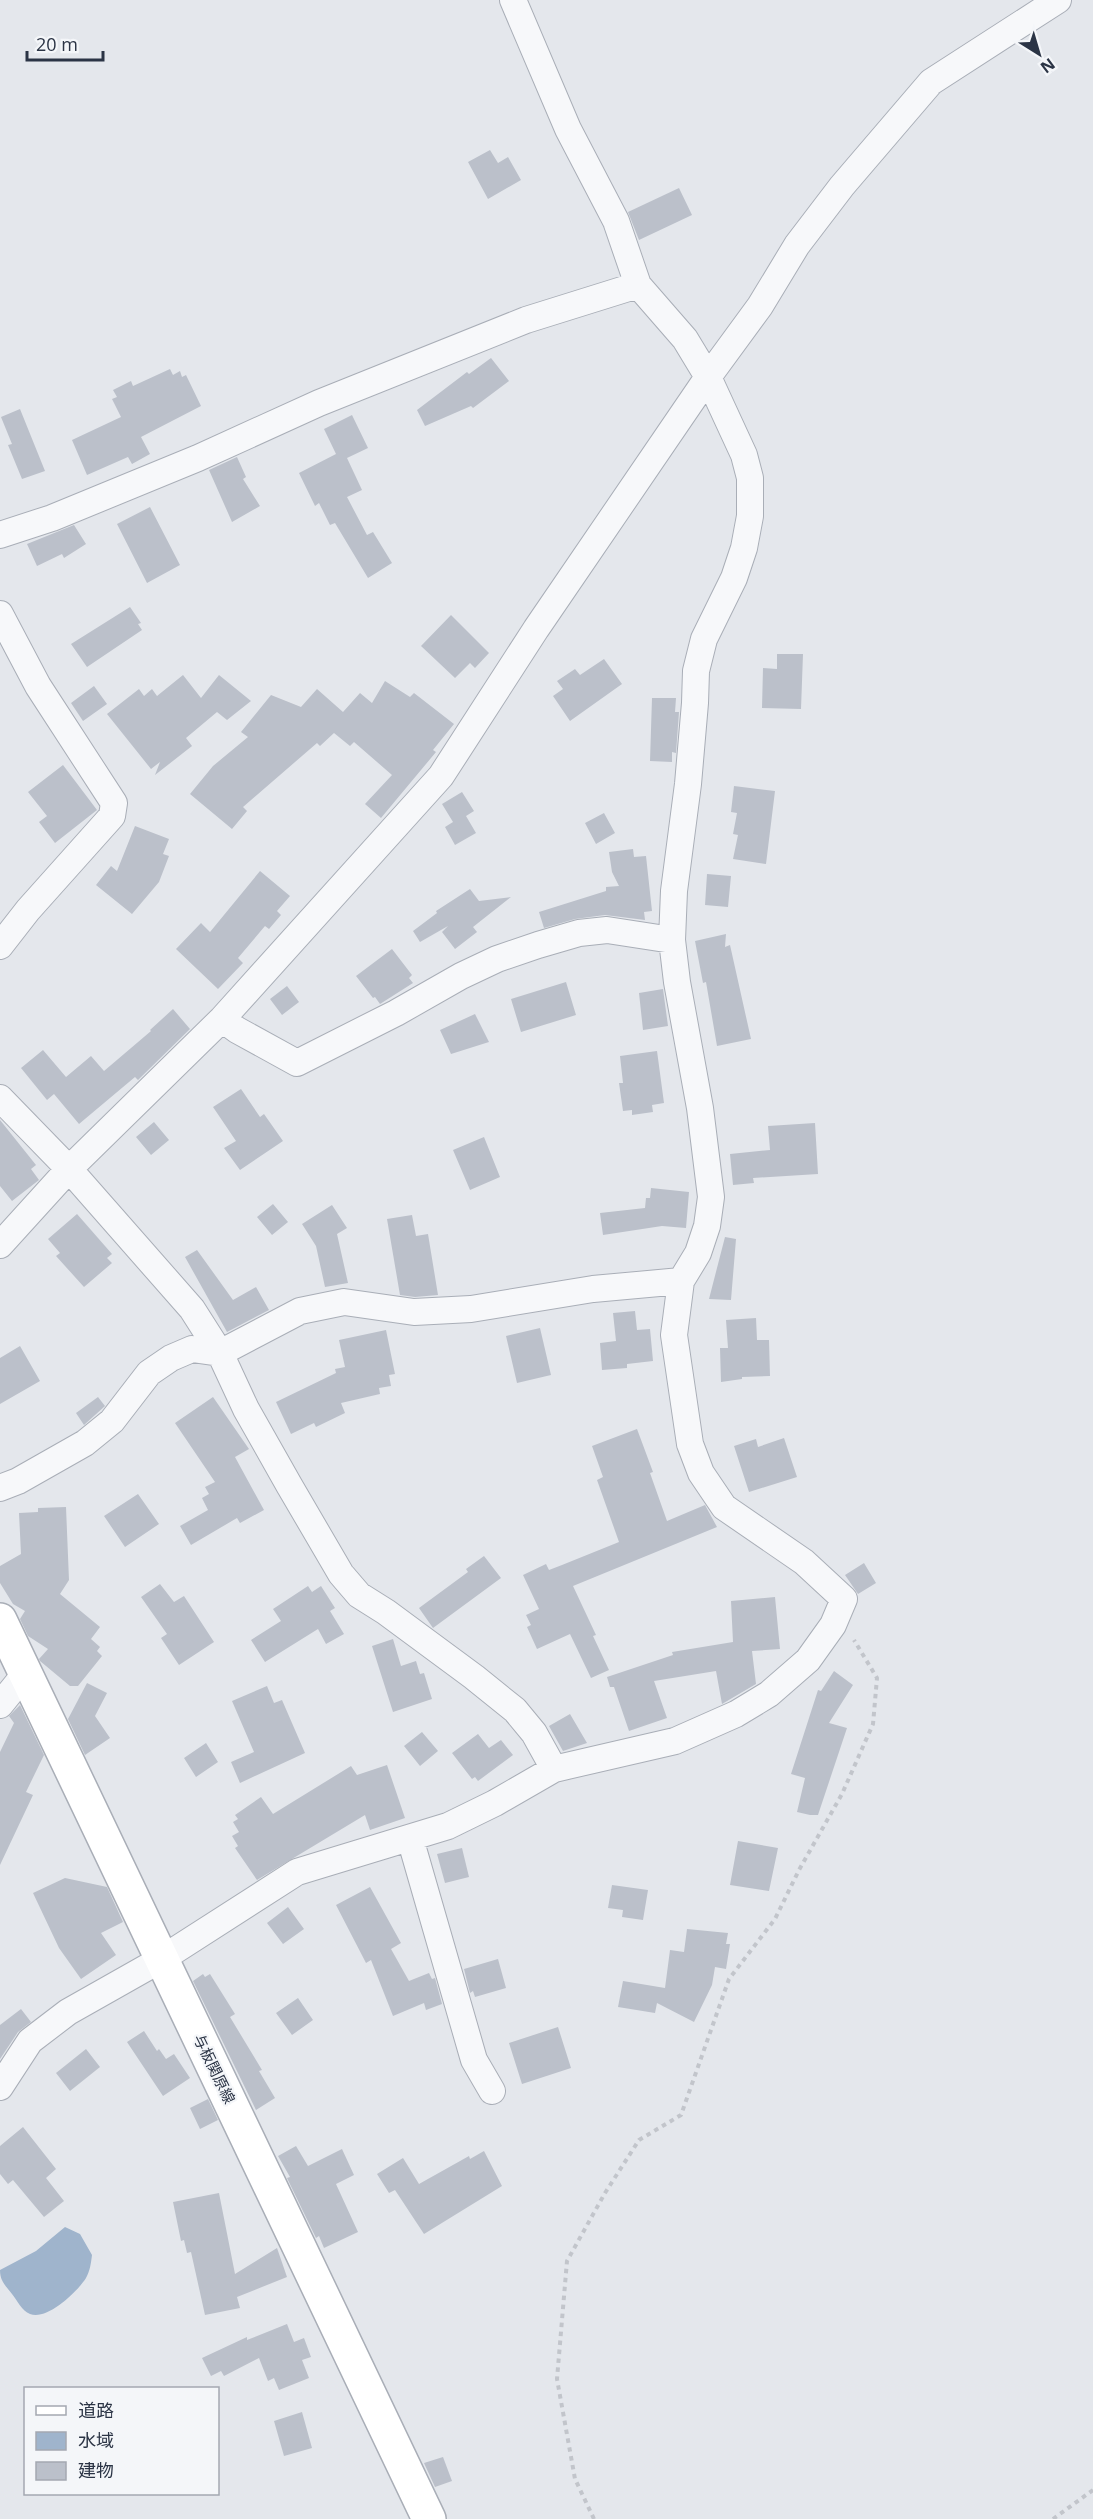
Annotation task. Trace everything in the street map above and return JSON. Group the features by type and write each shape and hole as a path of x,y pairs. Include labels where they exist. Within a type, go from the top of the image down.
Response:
{"main road":[{"name":"与板関原線","path":"0,1620 160,1960 429,2519"}],"street":[{"path":"0,2087 30,2041 68,2012 160,1960 297,1872 448,1826 495,1803 554,1769 675,1741 736,1714 769,1694 808,1660 833,1624 844,1599 804,1562 724,1507 701,1473 690,1444 674,1335 681,1281 698,1253 707,1227 711,1197 700,1108 677,982 672,940 674,891 696,704 696,671 704,639 734,578 744,548 750,516 750,478 744,455 708,377 685,339 638,285 616,221 568,129 513,0"},
{"path":"0,1245 69,1169 222,1019 441,776 536,629 708,377 760,306 796,245 842,186 931,82 1058,0"},
{"path":"0,534 51,518 198,458 319,403 526,320 638,285"},
{"path":"0,614 38,686 114,802 112,816 28,910 0,946"},
{"path":"222,1019 237,1030 297,1063 386,1019 461,976 497,959 528,948 579,933 607,930 672,940"},
{"path":"0,1098 69,1169 192,1309 220,1353 246,1409 347,1581 359,1595 386,1612 515,1710 534,1733 554,1769"},
{"path":"0,1488 49,1464 94,1436 112,1421 149,1373 171,1358 192,1349 220,1353 300,1311 344,1302 414,1312 459,1310 593,1289 681,1281"},
{"path":"0,1705 25,1674"},
{"path":"410,1838 474,2060 492,2091"}],"path":[{"path":"594,2519 575,2480 557,2379 567,2261 605,2193 639,2140 681,2115 729,1979 775,1919 799,1870 842,1794 873,1724 877,1678 852,1637 833,1624"},
{"path":"1053,2519 1093,2490"}],"water":[{"path":"65,2227 80,2234 92,2255 86,2278 69,2297 53,2309 37,2315 27,2313 5,2285 0,2270 36,2251"}],"building":[{"path":"490,150 498,163 508,157 521,180 488,199 468,162"},
{"path":"679,188 692,215 639,240 628,212"},
{"path":"491,358 509,381 473,408 471,406 425,426 417,410 467,372 469,374"},
{"path":"170,369 173,375 180,371 182,377 186,375 201,406 141,437 150,454 132,464 128,457 87,475 72,440 121,417 112,399 117,397 113,390 131,381 133,386"},
{"path":"20,409 45,471 22,479 8,445 12,444 1,417"},
{"path":"352,415 368,448 347,458 362,490 347,497 367,535 373,532 392,563 368,578 335,523 330,525 319,503 315,506 299,473 336,454 324,429"},
{"path":"237,457 246,477 243,479 260,506 232,522 209,470"},
{"path":"150,507 180,565 147,583 117,524"},
{"path":"74,525 86,544 64,558 62,554 37,566 27,544"},
{"path":"130,607 141,623 138,624 142,630 87,667 71,644"},
{"path":"451,615 489,653 475,668 470,663 455,678 421,646"},
{"path":"777,654 803,654 801,709 762,708 763,668 777,669"},
{"path":"604,659 622,684 570,721 553,696 563,689 557,681 575,669 580,675"},
{"path":"183,675 201,698 219,675 251,701 227,720 217,712 186,738 192,746 155,775 160,762 151,769 107,714 139,689 144,696 152,689 157,696"},
{"path":"385,681 410,697 414,693 454,724 433,750 436,752 381,818 365,804 392,775 354,742 350,746 334,733 320,746 317,743 243,807 247,811 232,829 190,794 213,766 248,737 241,732 271,695 301,707 317,689 343,712 360,693 372,703"},
{"path":"94,686 107,704 83,721 71,703"},
{"path":"652,698 676,698 675,712 679,712 676,753 672,752 672,762 650,761"},
{"path":"63,765 97,810 55,843 39,822 47,816 28,792"},
{"path":"734,786 775,791 766,864 733,859 738,835 733,834 737,813 731,812"},
{"path":"462,792 474,811 466,816 476,833 455,845 445,827 453,822 442,804"},
{"path":"604,813 615,833 596,844 585,823"},
{"path":"135,826 169,839 163,854 169,856 159,882 132,914 96,885 111,866 117,871"},
{"path":"633,849 634,857 646,856 652,911 644,912 645,920 605,915 575,919 544,928 539,912 606,891 606,887 619,886 612,872 609,852"},
{"path":"260,871 290,896 277,911 281,915 269,929 265,926 238,958 243,963 218,989 176,949 201,923 210,932"},
{"path":"707,874 731,876 728,907 705,905"},
{"path":"470,889 479,901 511,897 473,927 477,932 455,949 442,932 448,926 420,942 413,931 437,913 436,911"},
{"path":"726,934 725,947 730,945 751,1039 717,1046 706,982 703,983 695,941"},
{"path":"392,949 412,975 409,978 413,983 380,1004 356,976"},
{"path":"566,982 576,1015 521,1032 511,999"},
{"path":"287,986 299,1002 282,1015 270,999"},
{"path":"663,989 668,1026 643,1030 639,993"},
{"path":"173,1009 190,1029 138,1080 135,1077 79,1124 54,1094 47,1100 21,1068 43,1050 66,1077 91,1056 104,1071"},
{"path":"475,1014 489,1042 451,1054 440,1030"},
{"path":"657,1051 664,1103 652,1105 653,1112 632,1115 632,1110 623,1111 619,1083 623,1083 620,1056"},
{"path":"241,1089 260,1117 264,1114 283,1141 240,1170 224,1148 236,1141 213,1107"},
{"path":"0,1120 36,1165 31,1169 39,1180 12,1201 0,1186"},
{"path":"154,1122 169,1140 151,1155 136,1137"},
{"path":"815,1123 818,1174 753,1178 754,1183 733,1185 730,1154 770,1150 768,1126"},
{"path":"484,1137 500,1177 470,1190 453,1150"},
{"path":"651,1188 689,1192 686,1228 662,1226 603,1235 600,1213 645,1208 646,1198 650,1198"},
{"path":"273,1204 288,1222 272,1235 257,1217"},
{"path":"332,1205 347,1228 337,1234 348,1283 325,1287 316,1246 302,1224"},
{"path":"77,1214 112,1254 107,1258 112,1263 84,1287 56,1256 60,1253 48,1239"},
{"path":"412,1215 416,1236 428,1234 438,1295 415,1297 400,1295 387,1219"},
{"path":"725,1237 736,1239 731,1300 709,1299"},
{"path":"197,1250 233,1300 256,1287 269,1310 227,1332 185,1257"},
{"path":"635,1311 637,1330 650,1329 653,1361 627,1364 627,1368 602,1370 600,1343 616,1341 613,1313"},
{"path":"756,1318 757,1340 769,1340 770,1376 742,1377 742,1379 721,1382 720,1348 728,1348 726,1320"},
{"path":"540,1328 551,1375 517,1383 506,1336"},
{"path":"386,1330 395,1374 389,1375 391,1386 379,1388 380,1394 341,1403 345,1413 316,1427 314,1423 291,1434 276,1402 336,1373 335,1369 345,1367 339,1340"},
{"path":"20,1346 40,1381 0,1404 0,1358"},
{"path":"98,1397 105,1406 84,1425 76,1413"},
{"path":"213,1397 249,1449 235,1457 264,1510 240,1523 237,1518 191,1545 180,1526 208,1510 202,1498 209,1494 205,1487 215,1482 175,1423"},
{"path":"637,1429 653,1472 650,1473 667,1521 705,1505 717,1527 573,1586 596,1635 593,1636 609,1670 591,1678 570,1634 537,1649 527,1627 531,1625 526,1615 539,1609 523,1575 546,1564 549,1570 619,1542 597,1480 603,1477 592,1446"},
{"path":"784,1438 797,1477 749,1492 734,1446 756,1439 758,1447"},
{"path":"138,1494 159,1524 125,1547 104,1516"},
{"path":"66,1507 69,1580 60,1594 100,1627 91,1639 100,1647 97,1651 102,1656 78,1686 70,1686 40,1661 39,1659 48,1649 28,1636 20,1619 25,1611 13,1604 0,1583 0,1566 21,1554 19,1513 38,1512 38,1508"},
{"path":"484,1556 501,1578 433,1628 419,1608 468,1572 466,1569"},
{"path":"864,1563 876,1583 858,1594 845,1575"},
{"path":"160,1584 174,1602 184,1596 214,1642 179,1665 161,1638 167,1634 141,1597"},
{"path":"308,1586 312,1592 321,1586 335,1608 330,1611 344,1634 326,1644 318,1629 265,1662 251,1640 281,1621 273,1609"},
{"path":"775,1597 780,1649 752,1651 756,1684 722,1704 716,1671 654,1681 667,1718 629,1731 614,1687 610,1687 607,1677 673,1655 672,1652 733,1642 731,1601"},
{"path":"393,1639 401,1666 416,1661 420,1674 424,1673 432,1699 393,1712 372,1646"},
{"path":"834,1671 853,1685 829,1723 847,1728 818,1815 810,1815 797,1812 805,1778 791,1774 818,1690 821,1691"},
{"path":"87,1683 107,1693 95,1716 110,1738 85,1755 68,1719"},
{"path":"267,1686 274,1703 282,1700 305,1753 240,1783 231,1762 254,1752 232,1701"},
{"path":"20,1705 44,1755 26,1792 33,1795 0,1865 0,1752 14,1723 9,1716"},
{"path":"570,1714 587,1743 563,1751 549,1726"},
{"path":"422,1732 438,1751 420,1766 404,1746"},
{"path":"478,1734 489,1748 501,1740 513,1755 478,1781 475,1777 472,1779 452,1753"},
{"path":"206,1743 218,1762 196,1777 184,1758"},
{"path":"387,1765 405,1818 370,1830 365,1815 257,1880 235,1848 238,1846 232,1836 239,1832 233,1822 238,1819 235,1815 261,1797 273,1814 351,1766 357,1775"},
{"path":"738,1841 778,1848 769,1891 730,1885"},
{"path":"462,1848 469,1877 445,1883 437,1854"},
{"path":"65,1878 107,1887 123,1922 101,1933 116,1955 81,1979 59,1948 33,1893"},
{"path":"612,1885 648,1890 643,1920 622,1917 623,1910 608,1908"},
{"path":"370,1887 401,1943 391,1949 409,1981 429,1973 432,1979 435,1978 442,2004 426,2010 424,2003 393,2016 371,1960 366,1963 336,1905"},
{"path":"288,1907 304,1929 283,1944 267,1923"},
{"path":"687,1929 728,1933 726,1944 730,1944 726,1969 715,1967 712,1985 694,2022 657,2003 655,2013 618,2007 623,1981 665,1988 670,1950 684,1952"},
{"path":"498,1959 506,1988 475,1997 473,1991 470,1993 464,1969"},
{"path":"203,1974 205,1977 210,1974 235,2014 230,2017 262,2070 259,2071 275,2098 256,2110 193,1981"},
{"path":"298,1998 313,2020 292,2035 276,2013"},
{"path":"21,2009 31,2022 18,2032 0,2059 0,2025"},
{"path":"558,2027 571,2068 522,2084 509,2043"},
{"path":"144,2031 157,2051 159,2049 166,2059 174,2054 190,2078 163,2096 127,2042"},
{"path":"86,2049 100,2067 70,2091 56,2073"},
{"path":"208,2099 218,2120 200,2129 190,2108"},
{"path":"23,2127 56,2169 46,2178 64,2201 44,2217 13,2180 8,2184 0,2174 0,2146"},
{"path":"296,2146 308,2166 342,2149 354,2175 336,2184 358,2232 324,2248 319,2236 316,2238 287,2178 290,2177 278,2156"},
{"path":"484,2151 502,2186 424,2234 395,2190 389,2193 377,2174 403,2158 419,2184 469,2156 470,2159"},
{"path":"219,2193 235,2274 277,2248 287,2277 237,2297 240,2308 205,2315 191,2252 187,2253 184,2240 181,2241 173,2202"},
{"path":"287,2324 294,2342 304,2338 311,2357 302,2360 309,2378 279,2390 274,2378 268,2381 259,2358 224,2376 221,2371 211,2376 202,2358 247,2337 247,2340"},
{"path":"302,2412 312,2448 284,2456 274,2421"},
{"path":"443,2457 452,2481 435,2487 424,2463"}]}
